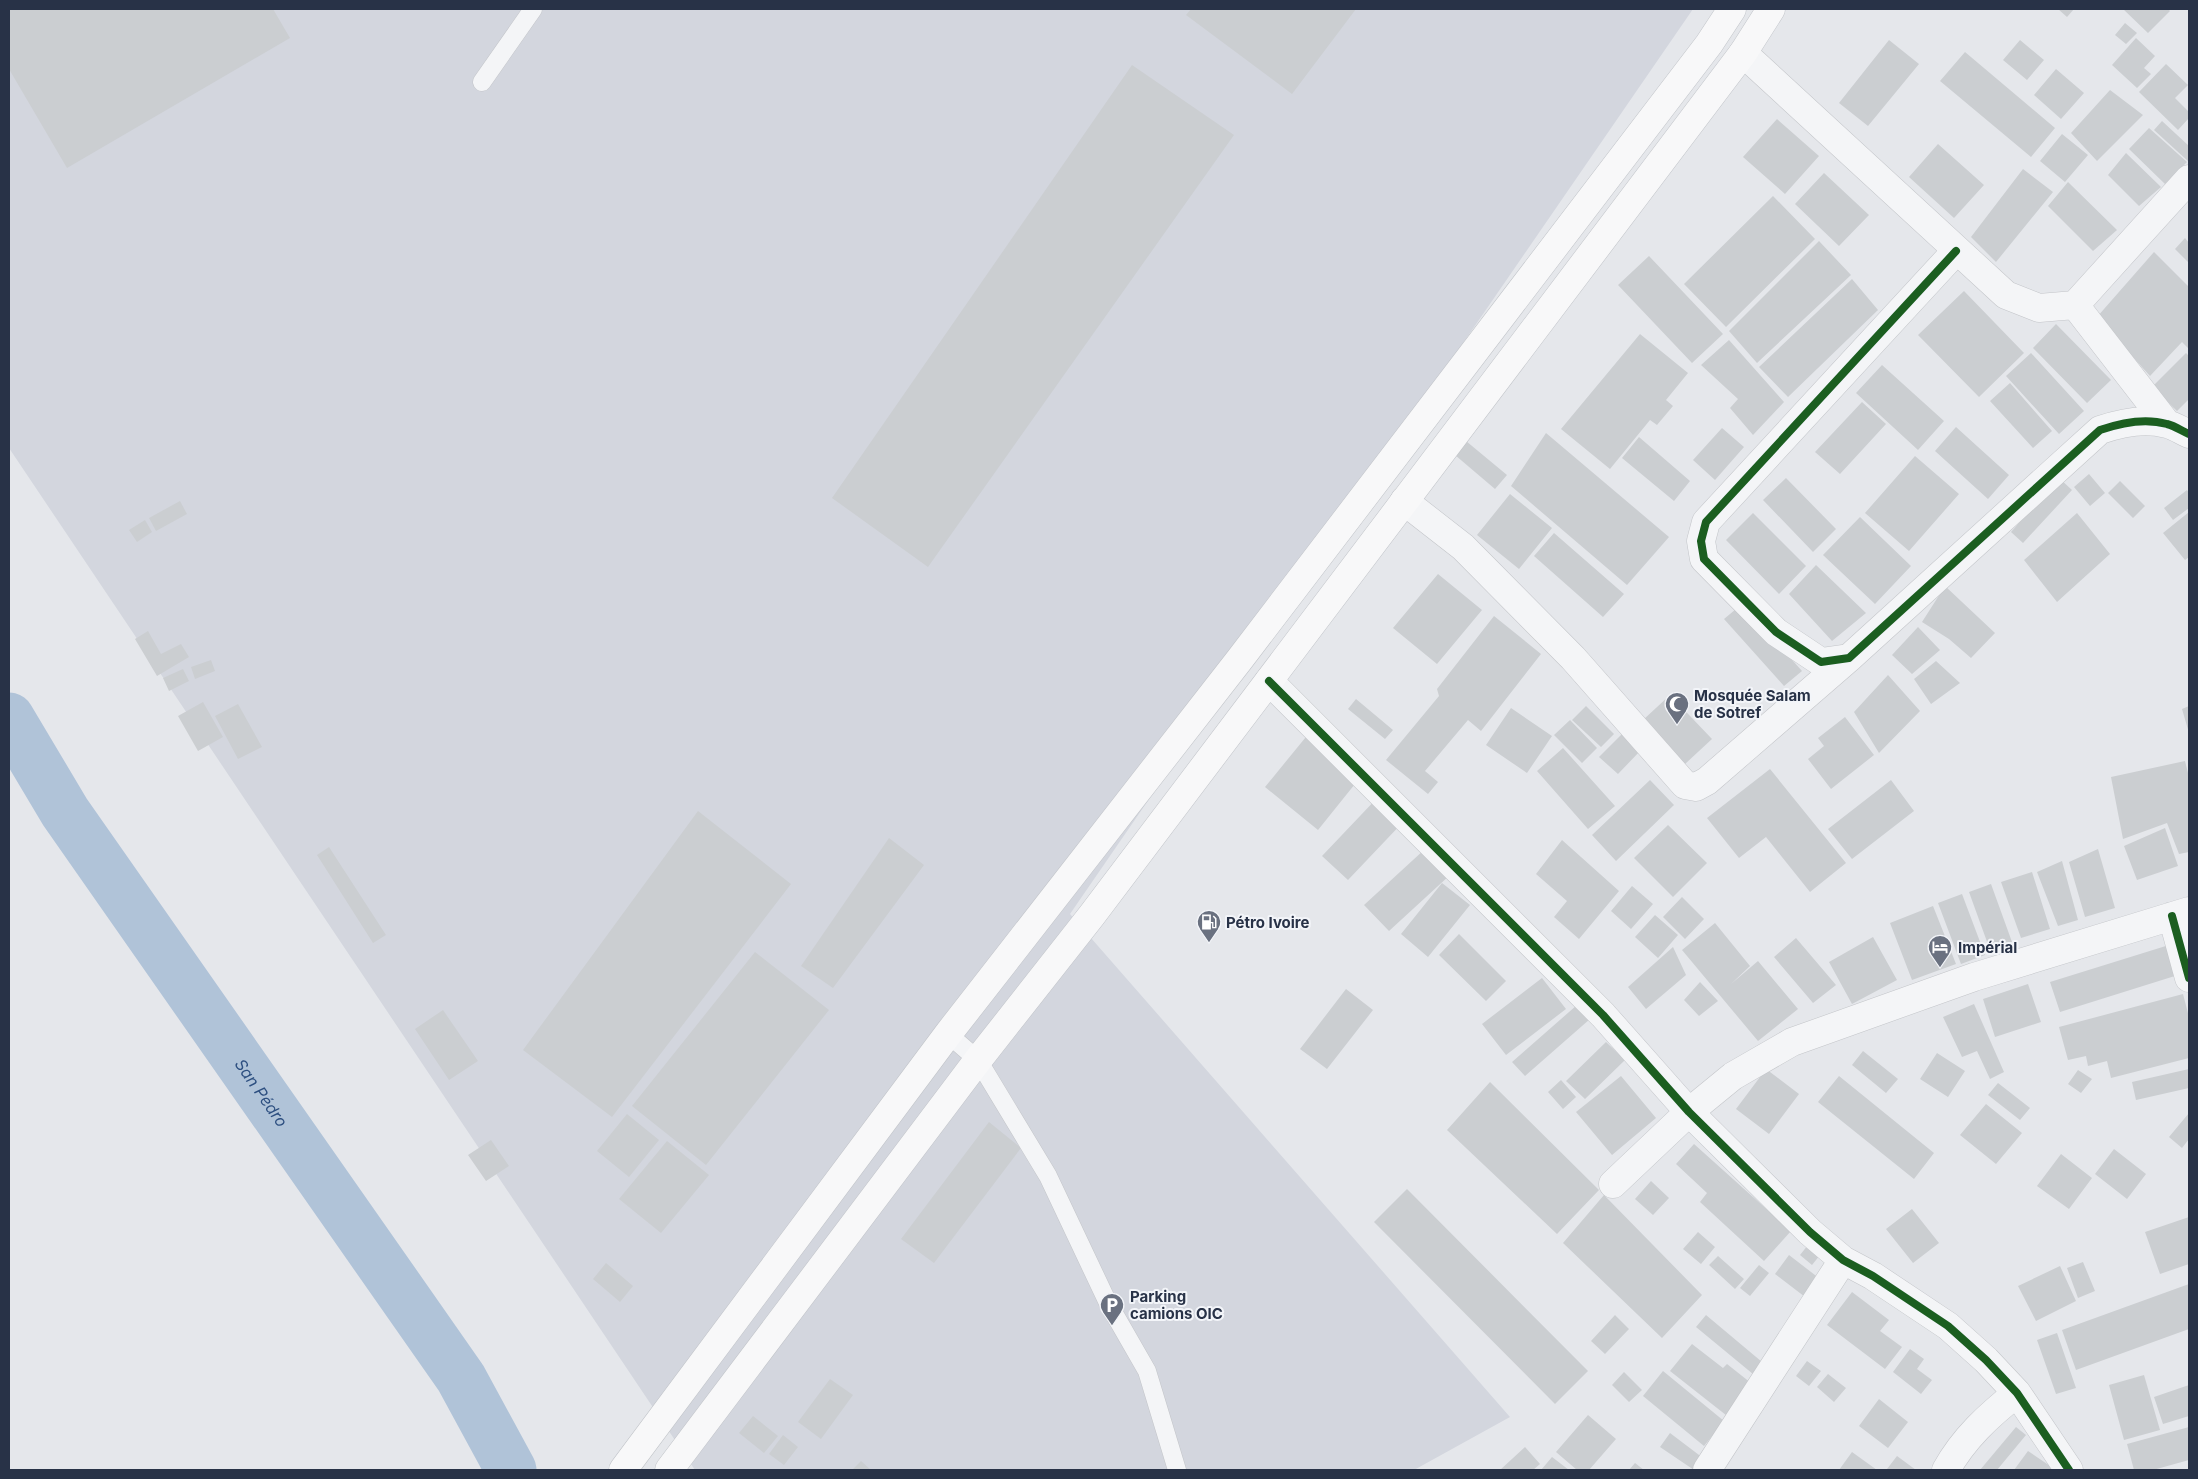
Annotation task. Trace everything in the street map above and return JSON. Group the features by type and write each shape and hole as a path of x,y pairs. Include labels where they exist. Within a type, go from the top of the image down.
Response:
{"main road":[{"path":"623,1470 948,1034 1240,659 1709,44 1732,9"},
{"path":"674,1463 978,1060 1092,915 1269,681 1742,53 1771,9"}],"street":[{"path":"1742,53 2006,295 2040,308 2075,305 2189,179"},
{"path":"1849,658 1821,662 1776,632 1704,559 1700,541 1706,522 1956,251"},
{"path":"2075,305 2178,429"},
{"path":"1404,501 1463,547 1573,658 1685,785 1696,787 1706,781 1849,658 2100,430 2118,424 2178,429"},
{"path":"1269,681 1603,1015 1689,1112 1810,1232 1843,1260 1873,1276 1948,1326 1986,1360 2017,1394 2069,1470"},
{"path":"1613,1184 1689,1112 1733,1076 1792,1042 1974,977 2181,913 2189,978"},
{"path":"1707,1470 1843,1260"},
{"path":"1946,1470 1957,1449 1990,1415 2017,1394"}],"lane":[{"path":"482,82 533,9"},
{"path":"948,1034 978,1060 1048,1176 1108,1303 1147,1371 1177,1470"}],"shaded area":[{"path":"9,9 1693,9 1070,914 1510,1417 1414,1470 695,1470 9,448"}],"building":[{"path":"9,9 273,9 290,38 67,168 9,69"},
{"path":"1191,9 1356,9 1292,94 1186,15"},
{"path":"2058,9 2074,9 2067,17"},
{"path":"2123,9 2168,9 2170,11 2148,33"},
{"path":"2125,23 2137,33 2126,44 2115,35"},
{"path":"2136,38 2155,56 2144,68 2151,74 2137,88 2112,65"},
{"path":"1889,40 1919,64 1868,126 1839,103"},
{"path":"2020,40 2044,60 2027,80 2003,60"},
{"path":"1965,52 2055,128 2031,157 1940,81"},
{"path":"2166,64 2188,85 2175,98 2189,112 2189,118 2178,130 2139,92"},
{"path":"1132,65 1234,135 928,567 832,498"},
{"path":"2056,69 2084,93 2061,119 2034,95"},
{"path":"2110,90 2143,115 2097,161 2071,133"},
{"path":"1777,119 1819,156 1785,194 1743,157"},
{"path":"2162,121 2189,146 2189,162 2154,130"},
{"path":"2149,128 2187,162 2165,184 2129,149"},
{"path":"2062,134 2088,155 2065,182 2040,161"},
{"path":"1938,144 1984,185 1954,218 1909,177"},
{"path":"2126,153 2161,187 2139,206 2108,175"},
{"path":"2023,169 2053,192 1996,262 1971,237"},
{"path":"1824,173 1869,215 1839,246 1795,204"},
{"path":"2068,182 2117,230 2093,251 2048,206"},
{"path":"1773,196 1815,239 1726,327 1684,284"},
{"path":"2185,238 2189,243 2189,263 2175,249"},
{"path":"1819,241 1851,275 1757,363 1729,331"},
{"path":"2154,252 2189,287 2189,349 2182,342 2150,376 2097,317"},
{"path":"1649,256 1723,334 1692,363 1618,285"},
{"path":"1852,279 1878,310 1788,397 1759,367"},
{"path":"1964,291 2024,353 1979,397 1918,335"},
{"path":"2056,324 2111,380 2087,403 2033,348"},
{"path":"1640,334 1688,373 1666,400 1673,406 1657,425 1650,420 1610,469 1561,429"},
{"path":"1729,340 1784,402 1753,435 1730,408 1738,399 1701,365"},
{"path":"2031,353 2084,411 2059,434 2006,376"},
{"path":"2186,353 2189,356 2189,399 2177,411 2152,387"},
{"path":"1882,365 1944,421 1918,450 1856,393"},
{"path":"2010,383 2052,431 2033,448 1990,401"},
{"path":"1862,402 1886,424 1840,474 1815,452"},
{"path":"1956,427 2009,475 1988,499 1935,451"},
{"path":"1722,428 1744,447 1715,480 1693,460"},
{"path":"1546,433 1669,537 1627,585 1511,486"},
{"path":"1639,437 1690,481 1674,501 1622,458"},
{"path":"1466,441 1507,475 1495,489 1455,455"},
{"path":"1915,456 1959,494 1909,551 1865,513"},
{"path":"2089,474 2105,493 2090,506 2074,487"},
{"path":"1786,478 1836,529 1813,552 1763,500"},
{"path":"2059,478 2072,490 2023,543 2011,532"},
{"path":"2120,481 2145,506 2133,518 2108,493"},
{"path":"2187,490 2189,493 2189,508 2173,520 2164,508"},
{"path":"1510,494 1552,528 1519,569 1477,535"},
{"path":"180,501 187,514 156,531 149,518"},
{"path":"2189,512 2189,557 2185,560 2163,533"},
{"path":"1753,513 1806,566 1779,594 1726,540"},
{"path":"2077,513 2110,554 2057,602 2024,560"},
{"path":"1860,517 1911,566 1875,604 1823,555"},
{"path":"145,520 152,532 137,542 129,530"},
{"path":"1554,533 1624,594 1603,617 1534,556"},
{"path":"1816,565 1866,613 1832,641 1789,594"},
{"path":"1438,574 1482,610 1437,664 1393,628"},
{"path":"1945,586 1995,633 1971,658 1949,639 1922,622"},
{"path":"1742,604 1802,671 1784,686 1724,619"},
{"path":"1494,616 1541,654 1481,731 1468,720 1425,771 1438,782 1428,794 1386,760 1439,696 1437,689"},
{"path":"1918,627 1940,650 1912,674 1892,655"},
{"path":"148,631 161,654 181,644 189,657 157,676 135,639"},
{"path":"211,660 215,671 195,679 191,667"},
{"path":"1936,661 1960,683 1931,704 1914,679"},
{"path":"183,669 189,681 169,691 163,678"},
{"path":"1888,675 1920,711 1879,753 1854,712"},
{"path":"1670,695 1712,739 1685,764 1643,720"},
{"path":"1356,699 1393,730 1385,739 1348,709"},
{"path":"203,702 223,737 198,751 178,716"},
{"path":"238,704 262,747 238,759 215,716"},
{"path":"1586,706 1614,734 1601,747 1572,720"},
{"path":"2189,706 2189,733 2182,709"},
{"path":"1511,708 1552,736 1527,773 1486,745"},
{"path":"1845,717 1874,755 1831,789 1808,759 1824,746 1818,738"},
{"path":"1570,720 1597,748 1582,763 1554,735"},
{"path":"1310,732 1363,774 1318,830 1265,787"},
{"path":"1624,732 1642,749 1618,774 1599,757"},
{"path":"1563,748 1615,806 1588,829 1537,771"},
{"path":"2185,761 2189,777 2189,852 2179,854 2167,823 2123,839 2111,777"},
{"path":"1770,769 1846,863 1810,892 1766,837 1739,858 1707,818"},
{"path":"1650,780 1674,805 1616,861 1592,835"},
{"path":"1891,780 1914,811 1852,859 1828,829"},
{"path":"1379,796 1405,820 1348,880 1322,856"},
{"path":"698,811 791,884 612,1117 523,1050"},
{"path":"1668,825 1707,863 1673,897 1634,858"},
{"path":"2165,828 2178,866 2137,880 2124,846"},
{"path":"889,838 924,865 833,988 801,966"},
{"path":"1562,840 1619,891 1579,939 1554,917 1567,901 1536,874"},
{"path":"329,847 386,935 373,943 317,855"},
{"path":"1425,849 1450,875 1389,931 1364,905"},
{"path":"2098,849 2115,908 2085,917 2069,862"},
{"path":"2062,861 2078,920 2058,926 2037,872"},
{"path":"2032,872 2050,929 2021,938 2001,882"},
{"path":"1442,883 1470,905 1428,957 1401,934"},
{"path":"1991,884 2012,942 1990,950 1969,892"},
{"path":"1632,886 1653,904 1631,929 1611,911"},
{"path":"1962,894 1985,955 1961,964 1938,903"},
{"path":"1682,897 1704,919 1685,939 1663,917"},
{"path":"1933,906 1956,964 1912,980 1890,923"},
{"path":"1655,915 1678,935 1658,958 1635,937"},
{"path":"1715,923 1750,966 1731,984 1758,961 1798,1009 1758,1041 1682,950"},
{"path":"1459,934 1506,981 1486,1001 1439,955"},
{"path":"1873,937 1897,980 1852,1004 1829,962"},
{"path":"1796,938 1836,985 1813,1003 1774,957"},
{"path":"2169,945 2178,975 2060,1012 2050,982"},
{"path":"1673,947 1686,975 1646,1009 1628,987"},
{"path":"755,952 829,1010 706,1165 632,1106"},
{"path":"1542,978 1566,1009 1506,1055 1482,1024"},
{"path":"1700,982 1718,1001 1699,1016 1684,1000"},
{"path":"2028,984 2041,1022 1995,1037 1983,999"},
{"path":"1346,989 1373,1010 1327,1069 1300,1049"},
{"path":"2183,994 2189,1017 2189,1058 2111,1078 2107,1061 2088,1066 2086,1056 2068,1060 2059,1027"},
{"path":"1974,1004 2004,1072 1990,1079 1977,1051 1962,1057 1943,1017"},
{"path":"1577,1005 1590,1019 1525,1076 1512,1062"},
{"path":"443,1010 478,1061 449,1080 415,1029"},
{"path":"1606,1042 1625,1060 1585,1099 1566,1081"},
{"path":"1863,1051 1898,1079 1886,1093 1852,1065"},
{"path":"1937,1053 1965,1071 1948,1097 1920,1079"},
{"path":"1766,1069 1799,1094 1769,1134 1736,1109"},
{"path":"2189,1069 2189,1088 2136,1100 2132,1082"},
{"path":"2078,1070 2092,1079 2081,1093 2068,1084"},
{"path":"1621,1076 1656,1118 1612,1155 1576,1112"},
{"path":"1839,1076 1934,1153 1914,1179 1818,1102"},
{"path":"1561,1080 1576,1097 1563,1109 1548,1092"},
{"path":"1490,1082 1599,1190 1557,1234 1447,1130"},
{"path":"1998,1083 2030,1108 2020,1120 1988,1095"},
{"path":"1986,1104 2022,1133 1996,1164 1960,1135"},
{"path":"2189,1113 2189,1139 2182,1148 2169,1137"},
{"path":"627,1114 659,1140 629,1177 597,1151"},
{"path":"989,1122 1021,1148 934,1263 901,1239"},
{"path":"491,1140 509,1166 486,1181 468,1155"},
{"path":"667,1141 709,1175 661,1233 619,1199"},
{"path":"1694,1144 1791,1231 1764,1261 1700,1202 1707,1193 1676,1164"},
{"path":"2114,1149 2146,1174 2127,1199 2095,1174"},
{"path":"2061,1154 2092,1178 2069,1209 2037,1186"},
{"path":"1651,1181 1669,1198 1653,1215 1635,1199"},
{"path":"1407,1189 1588,1371 1555,1404 1374,1222"},
{"path":"1604,1195 1702,1295 1662,1338 1563,1243"},
{"path":"1912,1209 1939,1243 1913,1263 1886,1229"},
{"path":"2189,1217 2189,1264 2160,1274 2145,1232"},
{"path":"1698,1232 1715,1247 1701,1264 1683,1249"},
{"path":"1808,1245 1820,1255 1812,1265 1800,1255"},
{"path":"1789,1255 1824,1282 1809,1300 1775,1274"},
{"path":"1718,1256 1744,1279 1735,1289 1709,1265"},
{"path":"2083,1262 2095,1291 2078,1298 2067,1268"},
{"path":"606,1263 633,1286 620,1302 593,1279"},
{"path":"1759,1265 1769,1273 1750,1296 1740,1288"},
{"path":"2060,1266 2076,1301 2036,1321 2018,1286"},
{"path":"2189,1284 2189,1329 2076,1370 2062,1330"},
{"path":"1852,1292 1889,1320 1880,1331 1902,1347 1885,1369 1827,1325"},
{"path":"1615,1315 1629,1329 1605,1354 1591,1341"},
{"path":"1706,1315 1768,1367 1759,1379 1696,1327"},
{"path":"2057,1333 2076,1388 2056,1394 2037,1340"},
{"path":"1692,1344 1723,1368 1727,1364 1756,1387 1731,1419 1670,1371"},
{"path":"1910,1349 1924,1359 1917,1369 1932,1380 1921,1394 1893,1372"},
{"path":"1807,1361 1821,1371 1809,1386 1796,1376"},
{"path":"1663,1371 1724,1421 1704,1446 1643,1396"},
{"path":"1624,1372 1642,1390 1629,1402 1612,1385"},
{"path":"1828,1374 1846,1388 1834,1402 1817,1387"},
{"path":"2144,1375 2160,1430 2124,1440 2109,1385"},
{"path":"830,1379 853,1395 821,1439 798,1422"},
{"path":"2189,1385 2189,1416 2163,1424 2154,1397"},
{"path":"1879,1399 1908,1422 1888,1448 1859,1426"},
{"path":"1588,1415 1616,1439 1589,1470 1577,1470 1556,1452"},
{"path":"753,1416 778,1436 764,1453 739,1433"},
{"path":"2016,1427 2026,1435 1997,1470 1980,1470"},
{"path":"2189,1427 2189,1460 2153,1470 2134,1470 2127,1444"},
{"path":"1670,1433 1703,1458 1694,1470 1660,1447"},
{"path":"783,1435 798,1447 784,1465 769,1454"},
{"path":"1525,1447 1540,1464 1533,1470 1500,1470"},
{"path":"2028,1451 2056,1470 2014,1470"},
{"path":"1852,1452 1877,1470 1839,1470"},
{"path":"1897,1456 1916,1470 1887,1469"},
{"path":"1552,1457 1569,1470 1541,1470"},
{"path":"861,1461 871,1470 852,1470"},
{"path":"1635,1463 1644,1470 1629,1470"}],"waterway":[{"name":"San Pédro","path":"9,718 65,812 461,1378 511,1470"}],"cycle path":[{"path":"1956,251 1706,522 1701,541 1704,559 1776,632 1821,662 1849,658 2100,430 2124,423 2150,421 2170,425 2189,434"},
{"path":"1269,681 1603,1015 1689,1112 1810,1232 1843,1260 1873,1276 1948,1326 1986,1360 2017,1393 2069,1470"},
{"path":"2172,916 2189,978"}],"place":[{"name":"Mosquée Salam de Sotref","path":"1677,725"},
{"name":"Pétro Ivoire","path":"1209,943"},
{"name":"Impérial","path":"1940,968"},
{"name":"Parking camions OIC","path":"1112,1326"}]}
